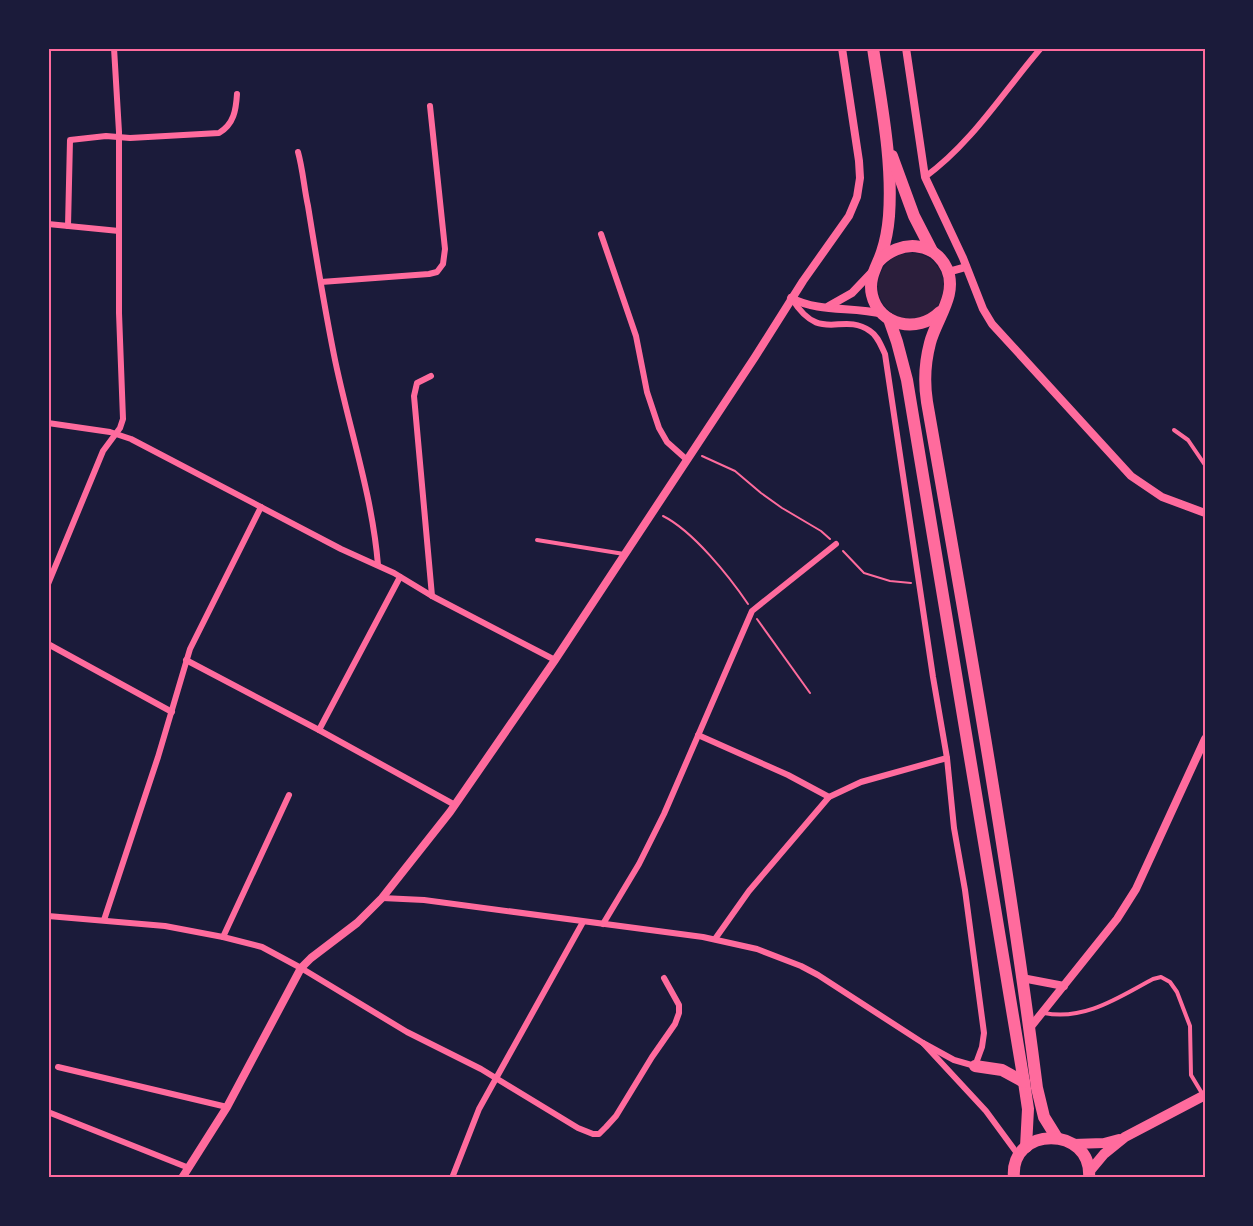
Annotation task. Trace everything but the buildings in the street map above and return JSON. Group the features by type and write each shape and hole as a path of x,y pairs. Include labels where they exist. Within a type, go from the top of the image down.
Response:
{"highway":[{"path":"873,48 887,144 889,218 886,238 870,284 873,300 886,317 897,342 907,380 1024,1082 1028,1109 1022,1151 1012,1176"},
{"path":"887,144 914,216 932,251"},
{"path":"877,264 892,250 908,245 924,247 942,260 950,280 949,296 930,342 927,357 926,393 962,602 1040,1103 1044,1117 1057,1138"},
{"path":"886,317 905,325 914,325 929,321 942,310"},
{"path":"975,1066 1002,1070 1024,1082"},
{"path":"1022,1151 1035,1141 1057,1138 1073,1144 1084,1156 1089,1175"}],"main road":[{"path":"1089,1175 1104,1154 1125,1137 1204,1095"},
{"path":"1073,1144 1104,1143 1125,1137"}],"street":[{"path":"49,579 103,451 122,424 119,313 119,137 114,48"},
{"path":"182,1178 227,1107 301,968 311,957 357,923 382,898 454,805 555,660 760,349 791,298 849,216 857,197 860,178 842,48"},
{"path":"906,48 925,177 966,267 982,309 992,324 1131,476 1162,497 1205,513"},
{"path":"925,177 942,165 961,145 1041,48"},
{"path":"68,226 70,140 219,133 234,115 237,94"},
{"path":"321,282 429,274 437,272 443,264 445,249 430,106"},
{"path":"298,152 304,175 335,358 365,484 378,565"},
{"path":"48,225 119,231"},
{"path":"601,234 631,321 647,392 659,428 667,442 688,456"},
{"path":"826,308 852,293 877,264"},
{"path":"948,272 966,267"},
{"path":"791,298 814,308 856,309 886,317"},
{"path":"382,898 424,900 715,939 757,949 818,975 923,1043 954,1060 975,1066 982,1047 983,1013 954,828 947,758 885,354 878,339 870,331 858,326 819,324 807,318 791,298"},
{"path":"430,376 417,383 414,396 432,596"},
{"path":"48,423 116,433 131,439 341,549 378,565 555,660"},
{"path":"104,920 172,712 186,660 261,507"},
{"path":"603,924 639,864 674,793 744,625 752,611 836,544"},
{"path":"319,730 400,577"},
{"path":"48,644 172,712"},
{"path":"186,660 454,805"},
{"path":"698,735 788,775 829,797"},
{"path":"1029,1029 1118,919 1136,889 1205,739"},
{"path":"715,939 749,891 829,797 861,782 947,758"},
{"path":"223,937 289,795"},
{"path":"48,916 165,926 262,947 407,1032 496,1078 588,1133 598,1134 616,1116 675,1024 680,1013 679,1005 664,978"},
{"path":"452,1178 479,1109 583,922"},
{"path":"1022,978 1064,986"},
{"path":"923,1043 1022,1151"},
{"path":"58,1066 227,1107"},
{"path":"48,1112 189,1168"}],"lane":[{"path":"1174,430 1188,440 1205,465"},
{"path":"537,540 625,555"},
{"path":"1044,1013 1063,1015 1089,1011 1161,977 1170,982 1177,992 1191,1026 1191,1075 1204,1095"}],"path":[{"path":"688,456 712,460 735,471 783,508 821,531 864,573 890,581 920,583"},
{"path":"653,510 674,522 733,582 810,693"}],"shaded area":[{"path":"911,253 924,256 934,263 941,273 944,286 941,299 934,309 924,316 911,319 898,316 888,309 881,299 878,286 881,273 888,263 898,256"}]}
